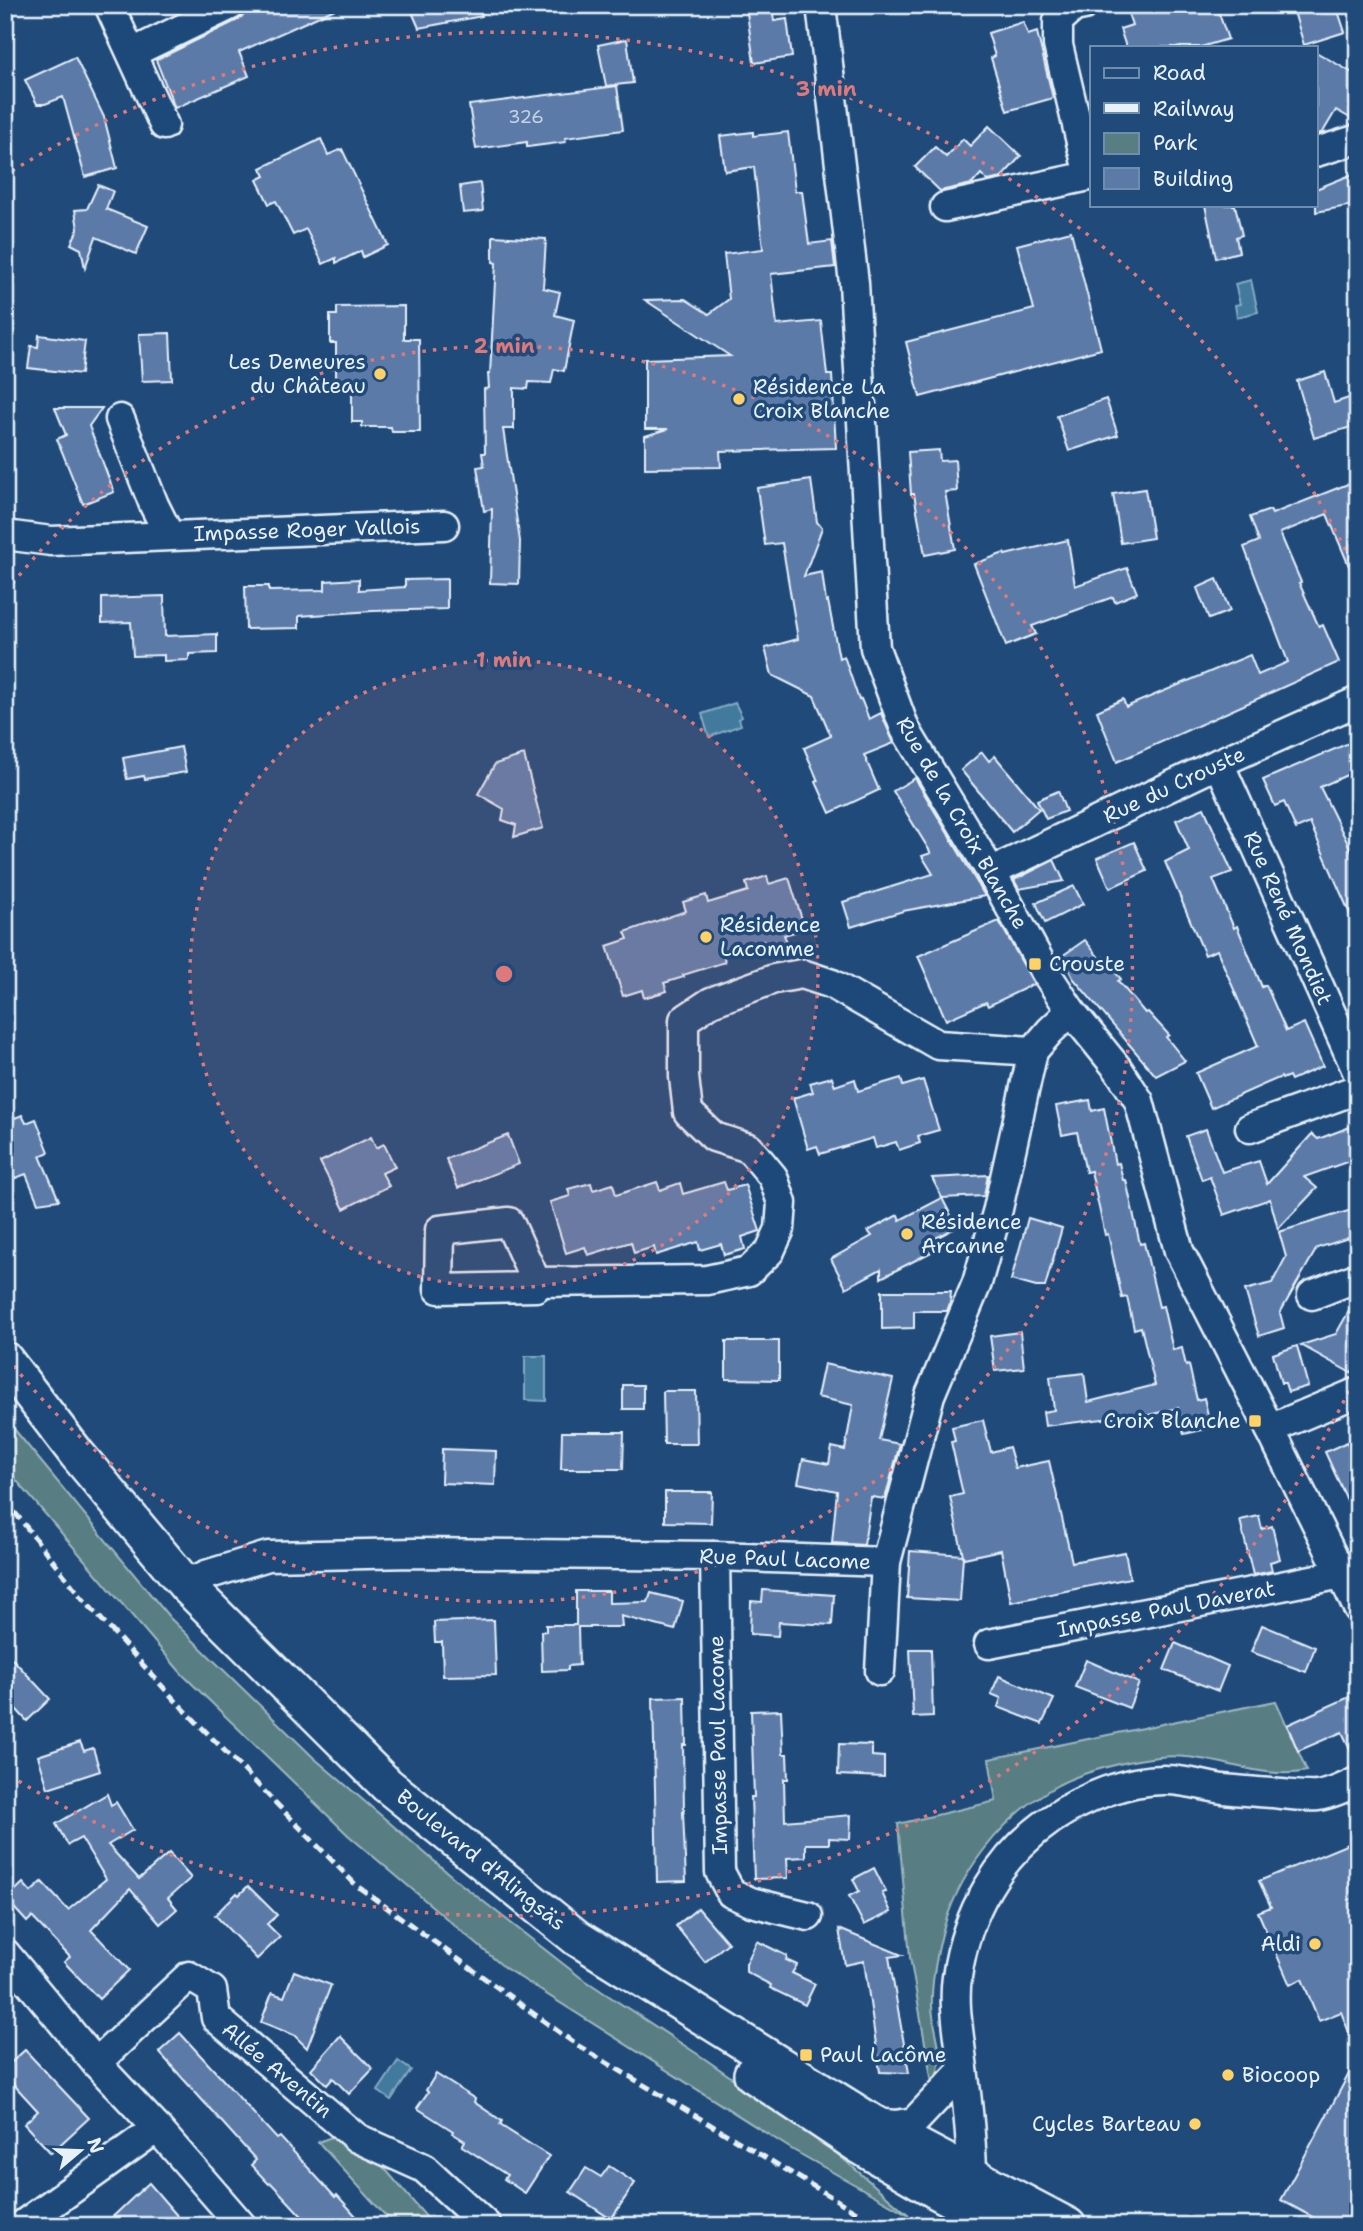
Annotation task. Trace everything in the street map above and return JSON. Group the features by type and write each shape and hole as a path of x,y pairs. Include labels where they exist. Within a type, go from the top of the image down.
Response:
{"main road":[{"name":"Boulevard d'Alingsäs","path":"5,1360 76,1453 186,1586 387,1784 577,1938 873,2123 1068,2226"},
{"name":"Boulevard d'Alingsäs","path":"5,1396 61,1468 181,1609 384,1806 567,1952 860,2146 935,2190 963,2220 1003,2226"}],"street":[{"path":"109,5 164,124"},
{"path":"132,53 231,5"},
{"name":"Rue de la Croix Blanche","path":"821,5 854,283 875,648 905,729 992,872 1046,973 1071,1011 1118,1069 1139,1101 1179,1251 1358,1608"},
{"path":"946,206 1090,176 1058,44 1058,21 1074,7 1084,5"},
{"path":"1318,151 1358,139"},
{"name":"Impasse Roger Vallois","path":"120,419 154,505 169,535"},
{"name":"Impasse Roger Vallois","path":"5,535 51,541 444,525"},
{"name":"Rue du Crouste","path":"992,872 1219,763 1358,701"},
{"name":"Rue René Mondiet","path":"1219,763 1358,1073"},
{"path":"536,1282 707,1280 749,1271 770,1251 780,1229 782,1203 773,1177 749,1148 715,1137 688,1112 684,1077 684,1020 711,1002 774,979 802,974 832,984 938,1045 1033,1051"},
{"name":"Rue Paul Lacome","path":"186,1586 206,1575 268,1556 415,1553 715,1556 886,1562 930,1395 977,1283 998,1209 1033,1051 1071,1011"},
{"path":"1250,1128 1358,1089"},
{"path":"1312,1295 1358,1277"},
{"path":"1270,1429 1358,1392"},
{"name":"Impasse Paul Lacome","path":"715,1556 720,1872 731,1893 751,1902 808,1916"},
{"path":"880,1671 886,1562"},
{"name":"Impasse Paul Daverat","path":"989,1644 1342,1574"},
{"path":"963,2220 973,2174 956,1979 967,1930 984,1891 997,1870 1034,1831 1067,1809 1101,1793 1133,1784 1165,1780 1224,1789 1318,1796 1358,1781"},
{"path":"5,1953 96,2063 242,2226"},
{"name":"Allée Aventin","path":"96,2063 188,1976 212,1990 216,2018 357,2138 424,2168 486,2226"},
{"path":"873,2123 896,2125 914,2122 963,2070"},
{"path":"21,2226 157,2128"}],"green space":[{"path":"5,1418 170,1618 314,1758 461,1884 580,1977 705,2059 821,2140 909,2215 793,2150 505,1968 348,1835 182,1674 5,1467"},
{"path":"1276,1701 1307,1771 1277,1773 1179,1756 1135,1761 1092,1771 1058,1785 1018,1813 1000,1830 970,1870 948,1915 941,1938 932,1998 940,2055 937,2074 932,2083 910,1957 898,1824 996,1801 989,1759"},
{"path":"340,2134 374,2156 434,2226 395,2226 318,2142"}],"water":[{"path":"1251,280 1258,312 1237,317 1235,305 1240,304 1235,284"},
{"path":"735,703 742,717 739,719 741,725 709,737 702,714"},
{"path":"525,1356 546,1356 546,1401 525,1400"},
{"path":"398,2061 411,2070 391,2100 378,2091"}],"building":[{"path":"247,5 344,5 239,52 249,76 175,108 156,60 238,20 245,14"},
{"path":"409,5 481,5 482,16 419,28"},
{"path":"1141,5 1216,5 1228,39 1204,46 1126,46 1120,29 1132,25 1127,10"},
{"path":"1292,5 1336,5 1345,32 1304,45"},
{"path":"772,7 774,21 787,19 792,57 754,63 747,13"},
{"path":"1023,22 1028,35 1037,32 1053,98 1007,111 991,58 995,56 988,33"},
{"path":"627,39 633,83 606,86 598,45"},
{"path":"1318,53 1358,76 1358,104 1350,118 1336,110 1323,132 1318,134"},
{"path":"75,57 104,117 117,168 85,177 63,97 37,104 25,80"},
{"path":"617,86 623,130 565,138 566,142 527,147 527,142 476,149 469,105"},
{"path":"989,126 1021,156 1001,178 988,181 981,174 972,184 940,191 915,167 935,147 946,157 963,139 970,146"},
{"path":"753,132 753,136 788,132 795,191 802,191 809,244 832,241 835,267 771,274 777,325 821,321 827,375 832,375 836,448 720,451 721,467 645,468 645,436 668,429 645,429 645,359 730,356 645,300 685,299 709,314 729,299 724,254 763,249 754,167 725,171 720,136"},
{"path":"321,139 328,155 342,149 388,245 363,257 361,251 336,263 336,258 323,264 306,229 293,235 276,201 269,204 257,180 265,176 261,168"},
{"path":"1353,174 1358,187 1358,204 1316,212 1318,188"},
{"path":"480,183 483,211 463,213 460,186"},
{"path":"98,185 113,191 106,209 148,226 136,254 96,237 85,268 81,249 71,244 78,229 75,210 87,209"},
{"path":"1205,206 1235,206 1242,235 1236,237 1239,252 1216,258"},
{"path":"1071,231 1101,349 920,397 906,342 1034,309 1017,245"},
{"path":"493,236 546,239 543,288 560,292 555,315 574,320 564,371 554,369 551,383 529,382 528,389 514,388 514,429 503,429 520,541 519,584 490,583 492,509 484,511 477,467 484,466 482,453 485,453 484,389 489,388 496,263 493,262"},
{"name":"Les Demeures du Château","path":"404,306 404,339 419,339 420,432 392,432 391,427 362,427 362,422 352,422 352,381 336,382 336,343 330,343 330,315 337,315 337,307"},
{"path":"170,333 172,380 142,381 139,334"},
{"path":"39,335 85,341 81,374 28,368 31,346 38,347"},
{"path":"1325,372 1334,403 1358,395 1358,425 1314,438 1297,381"},
{"path":"1106,399 1118,435 1069,451 1057,416"},
{"path":"55,408 102,408 89,426 114,492 83,504 57,439 66,435"},
{"path":"939,450 940,461 955,460 957,491 945,492 955,549 925,555 914,494 911,494 908,452"},
{"path":"811,480 817,522 822,528 804,576 822,572 839,658 844,656 859,700 861,699 869,719 881,713 894,743 864,755 879,790 830,813 804,748 831,736 814,696 772,675 765,648 798,639 782,543 765,545 757,488"},
{"path":"1358,480 1358,587 1327,514 1280,533 1319,627 1323,625 1339,662 1117,762 1097,711 1123,699 1126,707 1250,655 1258,675 1288,662 1244,547 1259,541 1250,517 1270,510 1272,514"},
{"path":"1145,489 1153,538 1121,543 1113,494"},
{"path":"1068,540 1075,586 1127,568 1137,593 1115,602 1113,597 1032,626 1036,634 1006,646 974,564 1004,553 1005,555"},
{"path":"359,579 359,590 405,587 405,580 447,579 447,609 299,616 299,628 246,629 245,586 269,586 269,591 325,590 325,581"},
{"path":"1217,579 1230,611 1209,619 1197,588"},
{"path":"164,596 165,636 217,634 217,653 189,654 189,660 164,661 164,655 133,656 131,622 102,623 102,598"},
{"path":"1358,739 1358,770 1320,787 1358,864 1358,932 1310,823 1296,829 1284,802 1275,806 1263,780"},
{"path":"181,747 186,772 145,779 144,776 127,779 123,758"},
{"path":"982,752 989,761 995,756 1039,809 1012,832 961,770"},
{"path":"524,755 543,828 514,837 516,825 502,820 504,809 478,794 495,764"},
{"path":"915,778 985,896 903,911 851,927 843,902 933,874 922,856 931,853 893,791"},
{"path":"1058,791 1066,811 1046,819 1037,800"},
{"path":"1204,808 1232,872 1213,879 1234,928 1237,926 1262,987 1266,985 1286,1031 1304,1023 1323,1066 1291,1080 1289,1076 1282,1079 1281,1077 1211,1108 1196,1073 1258,1046 1217,950 1205,955 1165,862 1189,850 1176,820"},
{"path":"1134,842 1147,871 1110,888 1097,858"},
{"path":"1054,860 1064,881 1019,889 1014,880"},
{"name":"Résidence Lacomme","path":"767,876 769,884 789,878 805,929 784,935 787,942 765,948 763,941 723,953 725,962 664,983 667,991 644,998 642,990 623,996 607,946 628,939 625,932 686,911 683,902 706,895 708,903 748,891 746,883"},
{"path":"1074,886 1083,904 1045,923 1036,903"},
{"path":"999,921 1034,984 988,1006 986,1002 946,1020 918,956"},
{"path":"1085,940 1100,959 1103,957 1121,979 1118,981 1145,1013 1148,1012 1169,1035 1166,1037 1185,1061 1156,1076 1073,978 1062,956"},
{"path":"832,1077 835,1086 855,1079 858,1091 901,1078 903,1086 923,1080 939,1130 918,1136 920,1143 899,1150 896,1142 876,1148 873,1138 820,1154 817,1146 808,1149 793,1098 813,1092 810,1083"},
{"path":"1090,1100 1092,1111 1104,1108 1115,1164 1119,1163 1123,1180 1126,1180 1140,1244 1144,1243 1159,1307 1163,1306 1173,1350 1182,1348 1197,1400 1204,1398 1211,1428 1184,1434 1178,1408 1120,1422 1119,1417 1045,1426 1043,1412 1054,1410 1050,1377 1084,1373 1088,1402 1155,1385 1141,1327 1134,1329 1127,1297 1122,1298 1091,1171 1086,1172 1077,1132 1062,1135 1056,1106"},
{"path":"22,1115 26,1123 36,1119 49,1152 40,1156 59,1200 38,1203 26,1174 5,1182 5,1132 8,1131 5,1122"},
{"path":"1358,1124 1358,1158 1304,1177 1317,1188 1278,1229 1270,1199 1224,1215 1210,1177 1202,1180 1186,1136 1206,1129 1222,1172 1259,1161 1267,1184 1312,1134 1318,1139"},
{"path":"508,1135 519,1164 458,1188 446,1159"},
{"path":"371,1137 376,1148 384,1144 395,1167 382,1173 389,1186 344,1209 320,1162"},
{"path":"988,1175 984,1196 942,1198 932,1178"},
{"path":"657,1182 660,1190 680,1183 683,1194 724,1182 727,1190 745,1185 760,1231 742,1237 745,1249 724,1255 721,1244 700,1250 698,1242 656,1255 654,1247 634,1253 631,1242 588,1255 585,1247 566,1253 550,1202 570,1196 568,1189 591,1183 593,1190 613,1184 616,1195"},
{"name":"Résidence Arcanne","path":"942,1198 957,1227 934,1239 939,1248 881,1278 881,1269 846,1288 831,1259 872,1236 868,1231 898,1215 900,1220"},
{"path":"1358,1208 1358,1235 1317,1248 1280,1313 1284,1328 1259,1336 1245,1290 1272,1283 1286,1257 1279,1232"},
{"path":"1028,1218 1062,1228 1045,1287 1011,1280"},
{"path":"882,1291 951,1291 950,1303 947,1311 914,1311 914,1328 882,1329"},
{"path":"1358,1295 1358,1362 1351,1373 1301,1345 1336,1334"},
{"path":"1020,1332 1024,1368 995,1371 990,1336"},
{"path":"726,1341 779,1341 779,1380 726,1379"},
{"path":"1297,1346 1308,1386 1288,1392 1285,1383 1281,1383 1273,1354"},
{"path":"824,1364 893,1379 879,1440 900,1444 885,1499 871,1497 864,1545 832,1543 837,1491 798,1483 803,1459 829,1464 832,1447 845,1450 853,1405 817,1397"},
{"path":"623,1385 643,1385 643,1409 623,1409"},
{"path":"663,1391 696,1391 697,1444 664,1444"},
{"path":"983,1420 991,1452 1009,1447 1015,1468 1049,1461 1072,1562 1125,1552 1130,1578 1011,1602 1001,1550 964,1558 963,1556 960,1601 907,1598 910,1551 963,1555 950,1497 963,1494 951,1442 955,1441 952,1427"},
{"path":"562,1432 624,1432 623,1469 561,1469"},
{"path":"1347,1442 1358,1467 1358,1524 1325,1452"},
{"path":"442,1449 496,1451 495,1485 441,1483"},
{"path":"665,1492 712,1492 711,1523 665,1522"},
{"path":"1259,1516 1262,1529 1272,1526 1280,1559 1270,1562 1272,1571 1253,1575 1240,1520"},
{"path":"763,1590 834,1595 832,1625 779,1622 778,1636 750,1634 751,1601 762,1602"},
{"path":"576,1591 609,1591 609,1603 648,1602 651,1593 683,1601 675,1630 621,1616 622,1627 578,1627 579,1665 568,1666 568,1670 542,1671 541,1631 546,1631 546,1625 576,1625"},
{"path":"494,1620 496,1675 443,1676 442,1642 435,1642 434,1622"},
{"path":"1262,1625 1315,1647 1306,1672 1251,1652"},
{"path":"1175,1643 1228,1666 1218,1691 1164,1670"},
{"path":"910,1649 931,1649 933,1716 913,1717"},
{"path":"5,1651 50,1699 27,1721 5,1697"},
{"path":"1086,1660 1139,1683 1129,1708 1075,1687"},
{"path":"999,1676 1054,1699 1042,1724 998,1707 1001,1698 991,1694"},
{"path":"1358,1693 1358,1765 1342,1732 1298,1751 1287,1725"},
{"path":"685,1697 683,1812 686,1881 657,1882 653,1698"},
{"path":"781,1710 783,1754 787,1754 788,1779 784,1779 785,1821 851,1815 850,1839 829,1838 829,1844 806,1844 806,1857 787,1858 788,1878 754,1879 751,1711"},
{"path":"80,1742 84,1751 93,1748 100,1771 48,1788 38,1756"},
{"path":"839,1744 872,1745 872,1756 884,1757 884,1777 838,1775"},
{"path":"107,1794 111,1805 116,1802 133,1830 108,1845 139,1879 169,1853 191,1878 168,1898 177,1909 160,1924 130,1889 91,1930 129,1970 99,1999 64,1962 70,1957 32,1917 27,1922 6,1899 23,1883 31,1892 42,1882 68,1910 106,1879 81,1838 68,1845 56,1824"},
{"name":"Aldi","path":"1358,1840 1356,2050 1341,2012 1319,2021 1302,1979 1290,1985 1258,1912 1271,1907 1259,1881"},
{"path":"874,1868 886,1892 882,1893 891,1912 864,1925 849,1896 859,1891 853,1879"},
{"path":"248,1886 277,1915 267,1924 280,1937 257,1959 215,1915"},
{"path":"698,1908 728,1943 705,1962 676,1926"},
{"path":"839,1929 902,1955 889,1957 909,2073 880,2072 864,1961 845,1965"},
{"path":"757,1941 787,1956 786,1960 797,1965 792,1973 815,1984 805,2005 770,1988 771,1985 746,1972 746,1964"},
{"path":"294,1971 331,1985 307,2048 294,2035 261,2022 272,1993 284,1997"},
{"path":"180,2033 277,2139 280,2137 365,2226 311,2226 271,2183 269,2184 251,2165 256,2160 159,2052"},
{"path":"340,2036 373,2069 349,2094 333,2078 327,2085 311,2069"},
{"path":"25,2050 89,2118 51,2153 24,2124 38,2111 5,2075 5,2068"},
{"path":"1358,2057 1358,2226 1329,2226 1281,2200"},
{"path":"436,2074 475,2099 474,2102 502,2121 500,2125 549,2156 525,2193 504,2179 507,2175 462,2146 465,2141 452,2133 453,2131 417,2108"},
{"path":"609,2166 635,2183 611,2219 570,2192 586,2168 601,2177"},
{"path":"149,2183 186,2226 103,2226 141,2190"}],"railway":[{"path":"5,1500 83,1599 173,1698 357,1886 577,2045 880,2226"}],"place":[{"name":"Les Demeures du Château","path":"380,374"},
{"name":"Résidence La Croix Blanche","path":"739,399"},
{"name":"Résidence Lacomme","path":"706,937"},
{"name":"Crouste","path":"1035,964"},
{"name":"Résidence Arcanne","path":"907,1234"},
{"name":"Croix Blanche","path":"1255,1421"},
{"name":"Aldi","path":"1315,1944"},
{"name":"Paul Lacôme","path":"806,2055"},
{"name":"Biocoop","path":"1228,2075"},
{"name":"Cycles Barteau","path":"1195,2124"}]}
